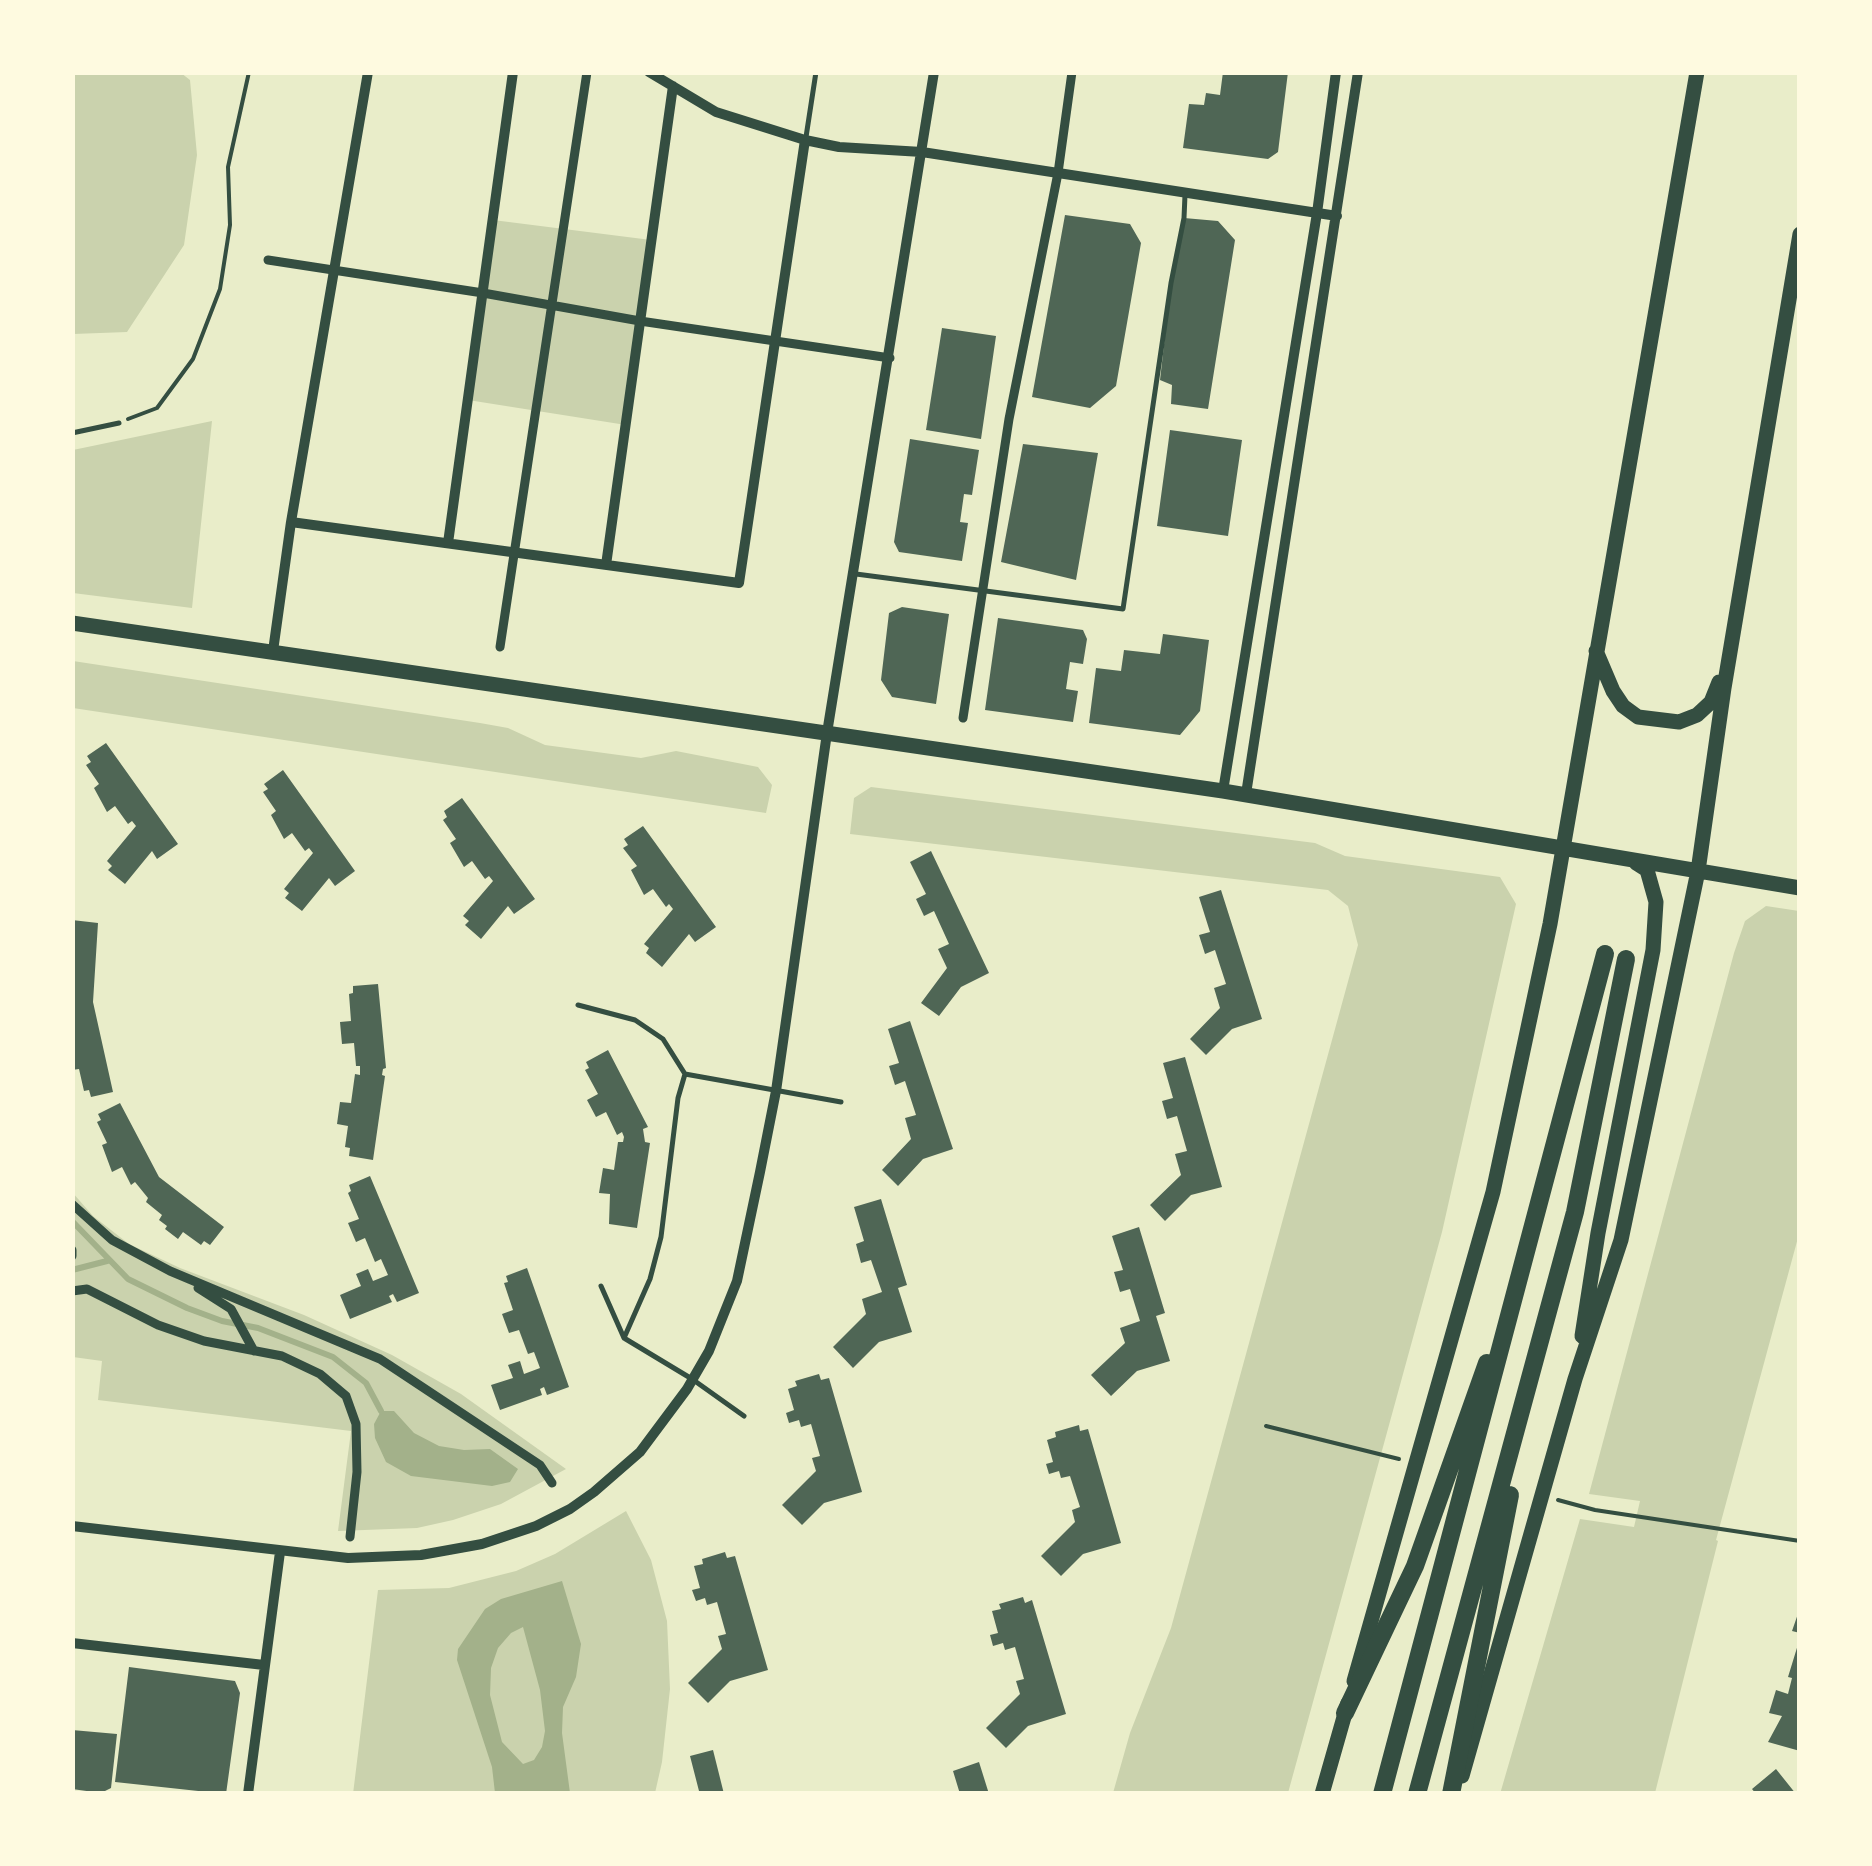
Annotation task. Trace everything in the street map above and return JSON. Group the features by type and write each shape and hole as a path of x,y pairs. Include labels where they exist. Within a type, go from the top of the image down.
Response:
{"highway":[{"path":"1382,1794 1605,954"},
{"path":"1454,1794 1506,1508 1575,1212 1626,958"},
{"path":"1417,1794 1575,1212"},
{"path":"1345,1713 1416,1566 1531,1240"}],"main road":[{"path":"1322,1794 1493,1192 1550,924 1696,72"},
{"path":"1454,1794 1575,1380 1621,1240 1698,871 1728,662 1800,234"},
{"path":"72,623 1246,794 1800,888"},
{"path":"1596,651 1623,706 1638,716 1658,721 1679,722 1696,715 1710,702 1728,662"},
{"path":"1575,1380 1598,1233 1653,950 1656,902 1647,870 1630,859"}],"street":[{"path":"273,651 368,72"},
{"path":"448,543 513,72"},
{"path":"500,647 588,72"},
{"path":"649,72 716,112 805,140 840,147 922,152 1336,216"},
{"path":"72,1526 348,1558 421,1555 482,1544 536,1526 594,1492 640,1452 692,1379 724,1317 737,1281 776,1091 827,733 934,72"},
{"path":"963,718 1009,419 1058,172 1072,72"},
{"path":"1223,791 1336,72"},
{"path":"1246,794 1358,72"},
{"path":"606,564 673,86"},
{"path":"292,522 739,583 805,140"},
{"path":"268,260 890,358"},
{"path":"1230,748 1240,758 1254,749"},
{"path":"72,1204 112,1240 170,1270 380,1359 540,1465 552,1483"},
{"path":"170,1270 231,1309 254,1351"},
{"path":"72,1291 87,1288 158,1325 204,1341 282,1356 320,1374 346,1396 356,1424 357,1472 350,1536"},
{"path":"248,1794 280,1552"},
{"path":"72,1643 264,1665"}],"lane":[{"path":"673,86 674,72"},
{"path":"805,140 816,72"},
{"path":"853,574 1124,609 1185,192"},
{"path":"72,434 119,423"},
{"path":"578,1005 635,1020 662,1039 685,1074 841,1102"},
{"path":"624,1338 650,1280 660,1237 678,1098 685,1074"},
{"path":"601,1286 624,1338 744,1416"}],"path":[{"path":"119,423 157,408 193,359 220,289 230,225 228,168 249,72"},
{"path":"1266,1426 1347,1446"},
{"path":"1596,1510 1800,1541"}],"shaded area":[{"path":"72,73 181,73 190,80 197,155 184,245 127,332 73,334"},
{"path":"493,220 651,240 626,425 468,400"},
{"path":"212,421 192,608 73,593 73,450"},
{"path":"73,661 480,723 508,728 545,745 641,758 676,751 758,767 772,785 766,813 73,708"},
{"path":"871,787 1315,843 1345,856 1500,877 1516,904 1442,1232 1288,1793 1113,1793 1130,1733 1171,1628 1358,945 1348,906 1328,890 850,834 854,798"},
{"path":"1766,906 1799,911 1799,1234 1716,1540 1655,1793 1500,1794 1580,1519 1634,1527 1640,1501 1589,1494 1734,953 1745,921"},
{"path":"72,1192 93,1216 129,1244 392,1355 461,1394 566,1469 501,1504 453,1520 417,1528 338,1531 351,1431 98,1400 102,1361 73,1357"},
{"path":"381,1411 394,1411 414,1433 439,1446 490,1449 518,1469 510,1482 492,1486 411,1476 386,1462 375,1438 374,1424"},
{"path":"626,1511 651,1560 667,1621 670,1689 655,1793 353,1794 378,1590 449,1588 516,1571 555,1554"},
{"path":"562,1581 581,1644 576,1677 563,1707 562,1733 570,1793 495,1793 492,1767 457,1660 458,1649 485,1609 501,1599","holes":["523,1627 540,1690 545,1731 542,1747 534,1760 523,1764 502,1742 490,1695 491,1668 498,1648 511,1633"]}],"building":[{"path":"1223,72 1288,72 1278,152 1268,159 1183,148 1189,104 1204,105 1206,93 1220,95"},
{"path":"1065,215 1130,224 1141,243 1116,386 1090,408 1032,397"},
{"path":"1184,218 1218,221 1235,240 1208,409 1171,404 1172,385 1160,380 1171,283"},
{"path":"942,328 996,336 981,439 926,430"},
{"path":"1170,430 1242,440 1228,536 1157,526"},
{"path":"910,439 979,450 972,495 964,494 960,522 968,523 962,561 899,552 894,542"},
{"path":"1023,444 1098,453 1076,580 1001,562"},
{"path":"902,607 949,614 936,704 892,697 881,680 889,613"},
{"path":"998,618 1083,630 1087,639 1083,664 1070,662 1066,689 1078,691 1073,722 985,710"},
{"path":"1163,634 1209,640 1200,711 1180,735 1089,723 1096,668 1121,671 1124,650 1160,654"},
{"path":"106,743 178,844 157,859 152,851 125,884 108,870 112,866 107,861 136,826 132,821 128,824 115,806 107,812 94,788 99,784 86,765 91,762 87,756"},
{"path":"283,770 355,871 335,886 329,878 302,911 285,898 289,893 284,889 313,853 309,848 305,851 292,833 284,839 271,815 276,811 263,792 268,789 264,784"},
{"path":"462,798 535,899 514,914 508,906 481,939 465,925 469,921 463,916 493,881 489,876 485,879 472,861 464,867 450,843 456,839 443,820 447,817 444,811"},
{"path":"643,826 716,927 695,942 689,934 662,967 646,953 649,948 644,944 673,909 669,904 666,907 653,889 644,895 631,870 637,866 623,848 628,845 624,839"},
{"path":"931,851 989,973 961,987 939,1016 921,1003 947,968 938,949 949,944 934,911 924,916 916,899 926,894 910,862"},
{"path":"1221,890 1262,1019 1232,1029 1206,1055 1190,1039 1220,1008 1214,988 1226,984 1215,950 1205,954 1199,935 1210,932 1199,897"},
{"path":"72,920 98,923 93,1002 113,1092 91,1097 89,1090 84,1091 79,1069 72,1070"},
{"path":"378,984 386,1068 373,1160 349,1156 350,1148 345,1147 348,1126 337,1124 340,1102 351,1103 355,1074 360,1075 354,1043 342,1044 340,1022 351,1021 349,994 353,993 353,986"},
{"path":"910,1021 953,1149 923,1159 898,1186 882,1170 911,1139 905,1118 916,1115 905,1081 895,1085 889,1066 899,1063 888,1029"},
{"path":"608,1050 648,1127 643,1129 645,1142 650,1143 637,1228 609,1224 610,1194 599,1193 603,1168 614,1170 618,1142 623,1142 624,1137 622,1132 617,1135 606,1112 596,1117 587,1100 598,1094 585,1070 589,1068 586,1062"},
{"path":"1185,1057 1222,1187 1191,1195 1165,1221 1150,1205 1181,1175 1175,1154 1187,1151 1177,1116 1167,1119 1162,1101 1173,1098 1163,1063"},
{"path":"120,1103 159,1177 224,1227 210,1245 204,1241 201,1245 183,1232 178,1239 165,1229 167,1226 159,1220 162,1215 146,1202 148,1198 135,1182 131,1185 122,1167 112,1172 102,1145 107,1143 97,1122 101,1120 98,1114"},
{"path":"370,1176 419,1293 397,1302 393,1294 389,1296 392,1302 350,1319 340,1295 361,1286 356,1274 368,1269 373,1281 388,1275 381,1259 375,1262 365,1238 356,1242 348,1223 359,1219 348,1193 349,1185"},
{"path":"881,1199 907,1285 898,1288 912,1332 879,1342 853,1368 833,1347 866,1314 862,1299 882,1292 871,1260 861,1263 856,1244 864,1241 854,1207"},
{"path":"1139,1227 1165,1313 1156,1316 1170,1361 1137,1371 1111,1396 1091,1375 1125,1343 1120,1328 1140,1321 1130,1289 1120,1292 1114,1272 1123,1270 1112,1236"},
{"path":"527,1268 569,1387 547,1395 544,1387 540,1389 542,1395 500,1410 491,1385 513,1378 508,1365 520,1361 524,1374 540,1368 534,1352 528,1354 519,1330 509,1333 502,1314 513,1310 504,1283 508,1282 506,1276"},
{"path":"819,1374 821,1380 829,1378 862,1492 824,1503 802,1525 782,1505 816,1471 812,1458 820,1456 811,1424 801,1427 799,1420 789,1423 786,1413 794,1410 788,1389 797,1386 795,1381"},
{"path":"1079,1425 1080,1431 1088,1429 1121,1543 1083,1554 1061,1576 1041,1556 1075,1522 1072,1510 1080,1507 1070,1476 1061,1478 1059,1471 1049,1474 1046,1464 1053,1462 1047,1440 1056,1437 1055,1432"},
{"path":"725,1552 727,1558 735,1556 768,1670 730,1681 708,1703 688,1683 722,1649 718,1636 726,1634 717,1602 707,1605 705,1598 696,1601 692,1590 700,1588 694,1566 703,1564 702,1559"},
{"path":"1023,1597 1025,1603 1032,1600 1066,1714 1028,1726 1006,1748 986,1728 1020,1694 1016,1681 1024,1679 1015,1647 1005,1650 1003,1643 993,1646 990,1635 998,1633 992,1611 1001,1609 999,1604"},
{"path":"1800,1608 1800,1633 1792,1631"},
{"path":"1800,1638 1800,1751 1768,1742 1782,1716 1769,1713 1776,1690 1788,1694 1792,1678 1788,1677"},
{"path":"129,1667 235,1681 240,1693 226,1794 115,1782"},
{"path":"72,1730 117,1734 111,1788 101,1793 72,1789"},
{"path":"713,1750 724,1794 693,1794 699,1791 690,1756"},
{"path":"979,1762 989,1794 960,1794 953,1771"},
{"path":"1776,1769 1796,1794 1756,1794 1752,1789"}],"waterway":[{"path":"72,1221 128,1279 187,1308 222,1321 258,1328 333,1357 366,1383 381,1411"},
{"path":"72,1270 107,1261"}]}
